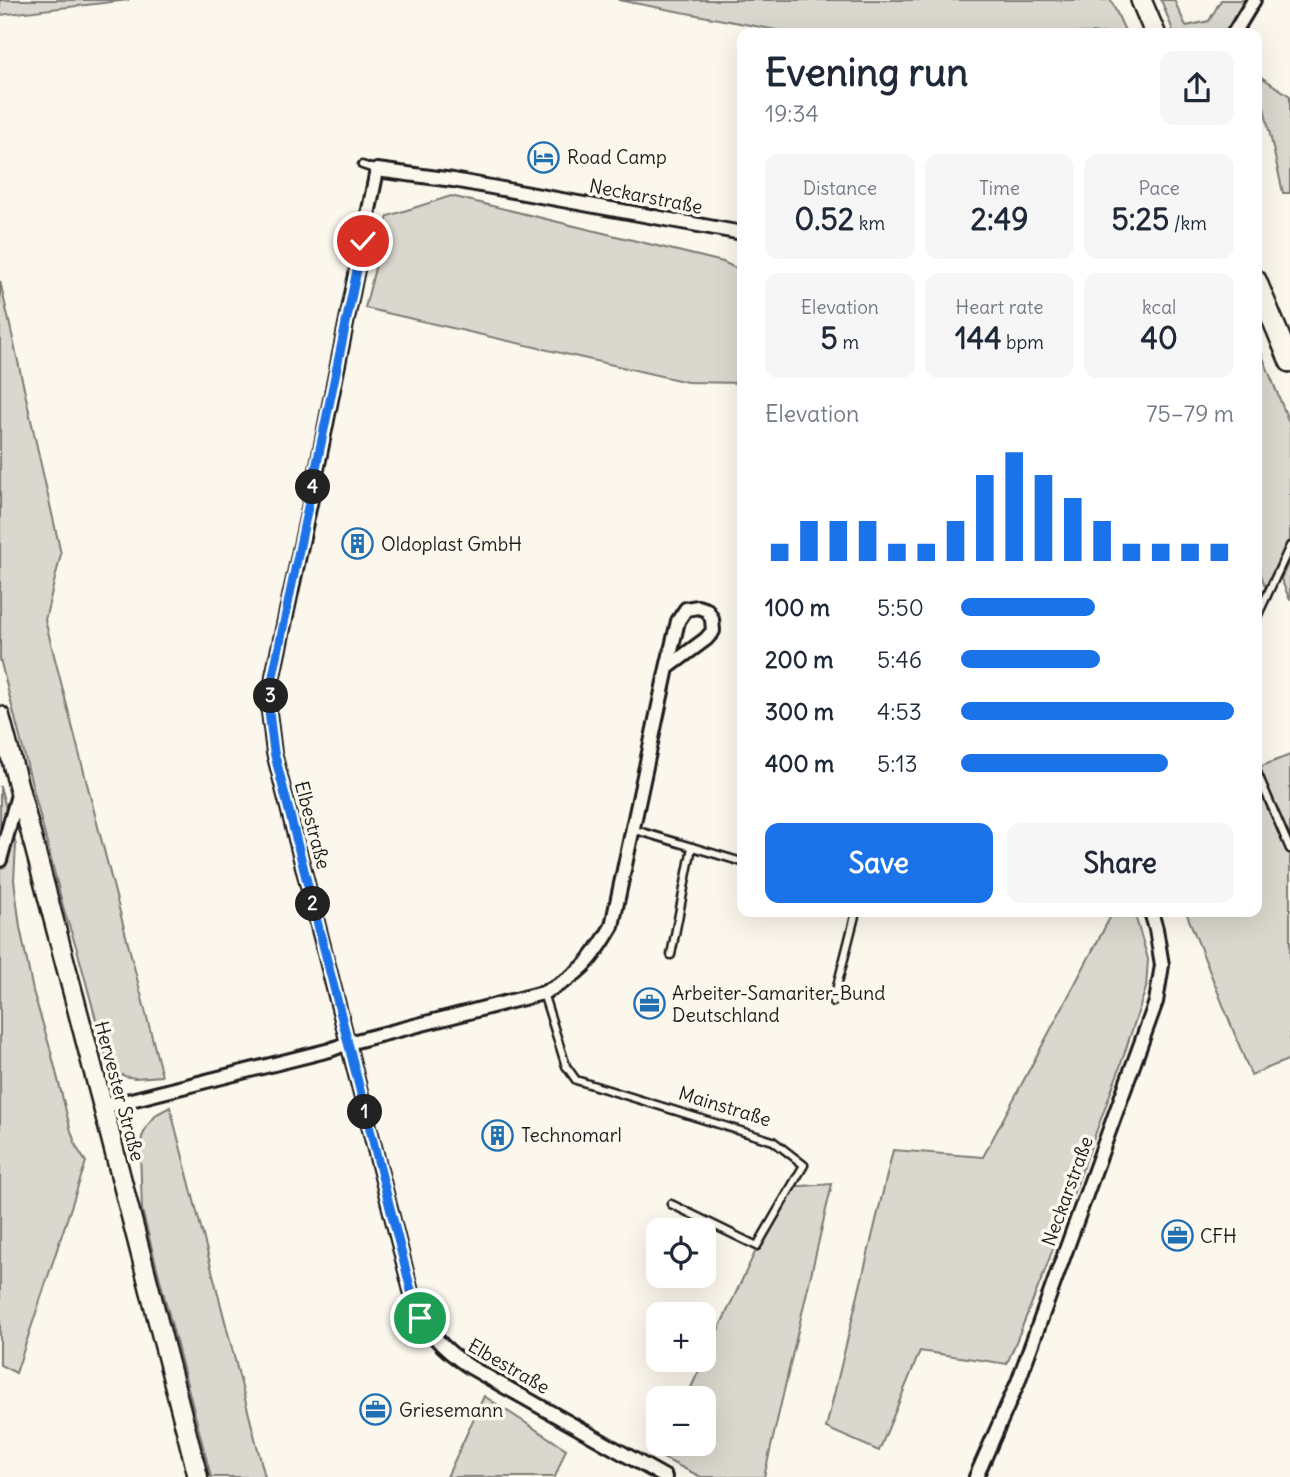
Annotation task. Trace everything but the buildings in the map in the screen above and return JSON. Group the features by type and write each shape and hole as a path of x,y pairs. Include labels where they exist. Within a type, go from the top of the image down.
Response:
{"main road":[{"path":"1141,0 1153,28"},
{"path":"1262,294 1290,362"},
{"name":"Hervester Straße","path":"0,716 198,1477"}],"street":[{"path":"1237,28 1254,0"},
{"name":"Neckarstraße","path":"377,170 453,180 737,232"},
{"name":"Elbestraße","path":"377,170 273,676 269,712 274,752 420,1318 452,1356 665,1477"},
{"path":"103,1107 543,993 567,982 596,954 612,926 667,668 678,621 686,609 698,607 707,610 712,619 713,631 667,668"},
{"path":"0,860 19,791"},
{"name":"Neckarstraße","path":"976,1477 1011,1400 1156,1002 1162,965 1152,917"}],"lane":[{"path":"362,165 377,170"},
{"path":"1262,606 1290,546"},
{"path":"1262,783 1290,849"},
{"path":"632,830 737,860"},
{"path":"671,954 692,847"},
{"path":"834,1002 855,917"},
{"name":"Mainstraße","path":"543,993 566,1066 576,1080 773,1140 804,1165 757,1246 671,1204"}],"shaded area":[{"path":"0,0 129,0 0,15"},
{"path":"618,0 1111,0 1124,28 766,28"},
{"path":"1161,0 1174,0 1186,26 1209,21 1221,0 1249,0 1232,28 1172,28"},
{"path":"1262,78 1290,96 1290,193 1283,193 1262,98"},
{"path":"451,196 723,262 737,269 737,383 687,382 365,308 388,216"},
{"path":"0,281 61,554 45,620 162,1076 124,1076 116,1071 105,1053 65,914 0,659"},
{"path":"1262,355 1290,425 1290,538 1267,592 1262,578"},
{"path":"1290,559 1290,600 1281,579"},
{"path":"1290,755 1290,1059 1251,1075 1188,917 1262,917 1262,766"},
{"path":"0,786 16,845 14,880 33,991 71,1131 86,1162 16,1373 0,1365"},
{"path":"1110,917 1135,917 1148,959 1146,988 1119,1070 1044,1273 1007,1364 920,1351 879,1451 826,1428 893,1150 983,1157"},
{"path":"170,1107 265,1477 211,1477 142,1210 142,1137 157,1114"},
{"path":"832,1184 764,1477 701,1477 659,1456 716,1456 716,1386 692,1386 698,1372 716,1372 716,1335 786,1187"},
{"path":"484,1396 566,1449 555,1477 447,1477"}],"place":[{"name":"Road Camp","path":"544,157"},
{"name":"Oldoplast GmbH","path":"358,544"},
{"name":"Arbeiter-Samariter-Bund Deutschland","path":"649,1004"},
{"name":"Technomarl","path":"498,1135"},
{"name":"CFH","path":"1177,1236"},
{"name":"Griesemann","path":"376,1410"}],"route":[{"path":"363,241 273,676 269,712 274,752 420,1318"}]}
